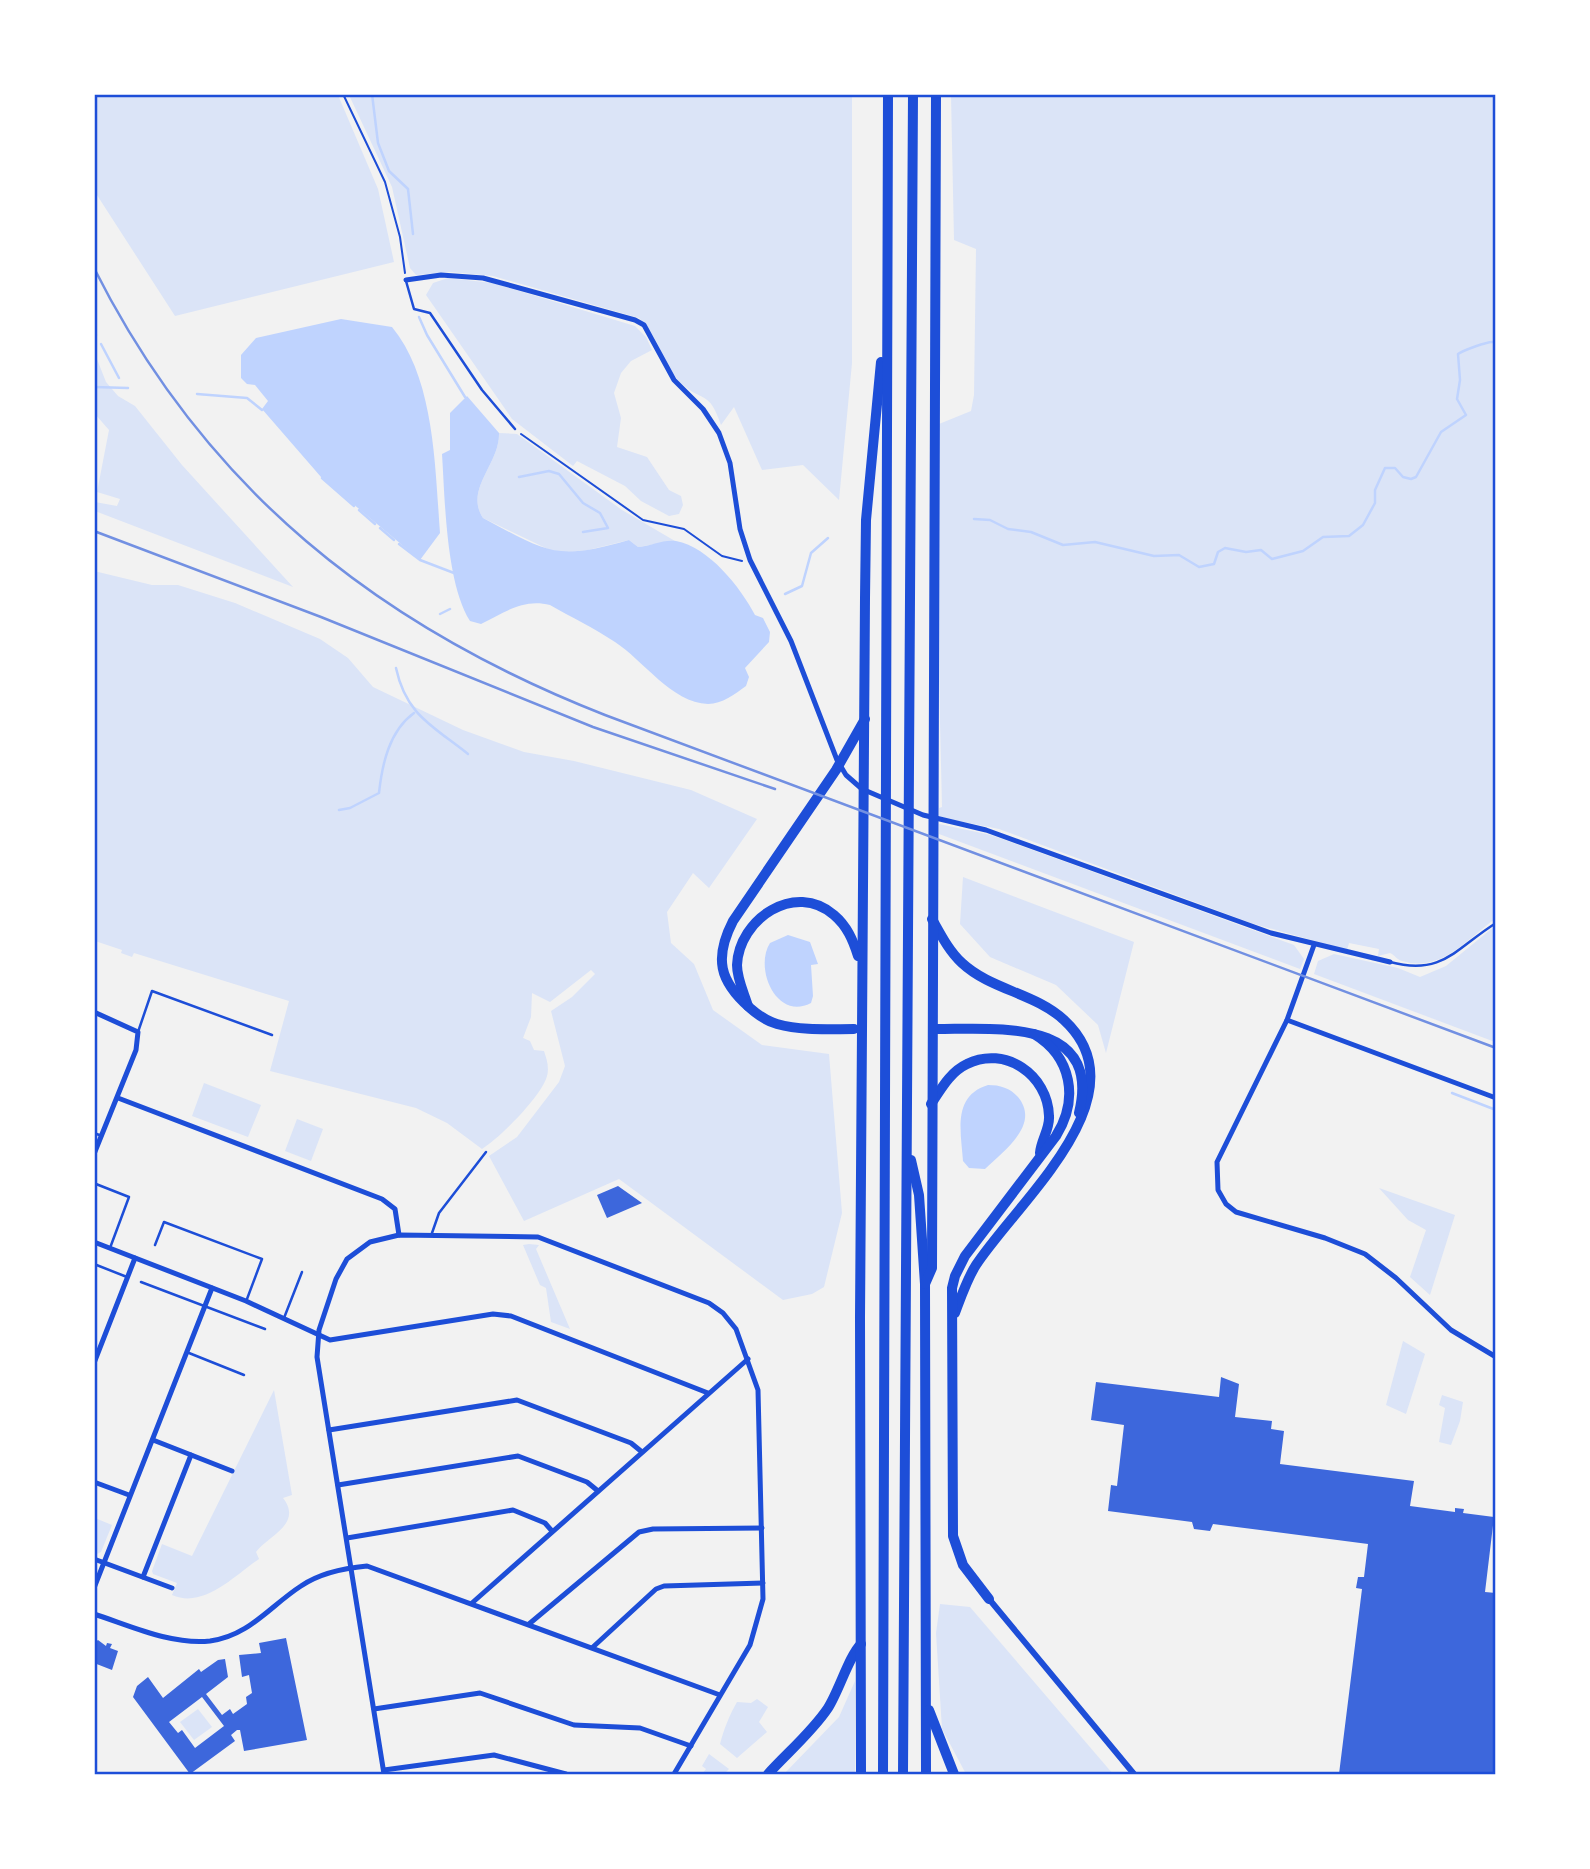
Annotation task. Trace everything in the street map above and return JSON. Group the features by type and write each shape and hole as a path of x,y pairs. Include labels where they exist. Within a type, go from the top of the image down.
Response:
{"highway":[{"path":"883,1774 888,94"},
{"path":"903,1774 913,94"},
{"path":"925,1284 932,1268 930,1013 936,94"},
{"path":"861,1774 861,965 865,839 866,520 887,302"},
{"path":"853,1029 784,1026 768,1021 734,995 725,980 722,960 724,942 733,921 865,719"},
{"path":"749,1007 738,976 740,948 751,925 775,908 805,903 834,915 851,936 861,965"},
{"path":"932,919 953,954 970,970 1042,1003 1076,1032 1089,1060 1092,1085 1077,1127 976,1265 953,1318"},
{"path":"937,1029 1007,1030 1034,1034 1059,1044 1078,1063 1083,1085 1077,1127"},
{"path":"989,1599 963,1565 953,1536 953,1289 958,1268 1062,1125 1070,1091 1066,1070 1059,1055 1034,1034"},
{"path":"930,1104 948,1078 969,1063 993,1059 1017,1064 1036,1079 1047,1102 1049,1117 1040,1157"},
{"path":"907,1143 919,1195 925,1284 926,1774"},
{"path":"768,1774 827,1711 843,1682 854,1650 861,1644"},
{"path":"926,1700 954,1774"}],"street":[{"path":"406,281 441,275 483,278 635,320 644,325 674,380 703,408 719,433 730,463 740,529 750,560 791,641 824,730 846,775 870,794 941,820 986,830 1240,923 1314,945 1390,962"},
{"path":"1314,945 1287,1020 1217,1162 1218,1190 1226,1205 1243,1215 1325,1238 1365,1254 1396,1278 1451,1330 1496,1357"},
{"path":"94,1012 138,1032 136,1050 94,1154"},
{"path":"1287,1020 1496,1098"},
{"path":"118,1098 382,1199 395,1209 399,1235"},
{"path":"565,1774 494,1755 384,1772 317,1357 318,1337 336,1279 347,1259 370,1242 399,1235 538,1237 709,1303 723,1313 736,1329 758,1390 762,1603 755,1633 674,1774"},
{"path":"94,1242 246,1301 318,1337 330,1340 493,1314 511,1316 708,1393"},
{"path":"94,1363 135,1258"},
{"path":"94,1588 212,1288"},
{"path":"471,1603 748,1359"},
{"path":"329,1430 517,1400 631,1443 642,1452"},
{"path":"153,1440 232,1471"},
{"path":"143,1577 191,1455"},
{"path":"338,1485 518,1456 587,1482 598,1491"},
{"path":"94,1482 130,1495"},
{"path":"347,1538 513,1510 545,1523 552,1531"},
{"path":"529,1624 639,1532 653,1529 762,1528"},
{"path":"94,1559 172,1588"},
{"path":"94,1614 178,1640 220,1639 244,1629 310,1580 351,1567 368,1566 720,1695"},
{"path":"593,1647 656,1589 664,1586 763,1583"},
{"path":"989,1599 1134,1774"},
{"path":"374,1709 480,1693 574,1726 640,1728 691,1746"}],"lane":[{"path":"406,281 414,309 430,313 482,390 515,429"},
{"path":"1390,962 1412,967 1438,963 1461,950 1496,923"},
{"path":"138,1032 152,991 272,1035"},
{"path":"94,1133 102,1136"},
{"path":"431,1235 439,1213 485,1152"},
{"path":"96,1184 129,1197 110,1248"},
{"path":"155,1245 164,1222 262,1259 246,1301"},
{"path":"94,1264 128,1278"},
{"path":"284,1318 302,1272"},
{"path":"141,1282 265,1329"},
{"path":"186,1352 244,1375"}],"path":[{"path":"343,94 388,191 400,237 406,281"},
{"path":"515,429 643,520 684,529 727,559 750,560"}],"shaded area":[{"path":"95,94 338,95 378,189 394,262 175,316 95,192"},
{"path":"349,95 852,95 852,363 839,500 803,465 762,470 734,407 721,425 709,401 688,389 674,375 652,334 639,318 493,276 450,272 416,275 410,268 392,187"},
{"path":"951,95 1495,95 1495,919 1453,952 1429,962 1416,963 1400,960 1390,953 1378,956 1379,949 1349,943 1347,950 1251,923 999,829 939,817 939,808 942,807 938,638 939,424 971,411 974,395 976,249 954,240"},
{"path":"448,278 493,283 635,326 646,337 652,350 631,361 621,373 614,393 621,418 617,447 647,457 669,490 681,496 683,505 679,514 669,516 641,501 625,486 577,461 573,466 512,419 426,295 433,283"},
{"path":"95,354 106,382 118,396 135,406 182,465 293,587 95,511 95,502 117,506 120,499 97,492 109,430 95,414"},
{"path":"499,433 517,434 622,510 675,541 638,547 629,540 588,550 556,553 483,518 478,507 478,497 498,444"},
{"path":"94,571 152,585 178,585 235,603 320,639 348,658 373,687 463,730 524,752 574,761 691,790 757,819 709,888 693,873 667,912 671,943 694,964 713,1010 762,1045 829,1054 842,1213 824,1287 812,1294 783,1300 619,1179 524,1221 489,1156 517,1137 559,1082 565,1066 551,1011 572,997 595,974 591,970 550,1002 532,993 531,1017 523,1038 530,1041 534,1050 544,1051 548,1068 546,1079 518,1117 482,1149 447,1123 416,1108 270,1071 289,1001 134,953 132,957 121,953 122,950 95,941"},
{"path":"939,824 991,835 1294,945 1304,959 1300,969 939,834"},
{"path":"963,877 1134,942 1106,1053 1098,1025 1056,985 990,957 960,924"},
{"path":"1495,926 1495,1042 1314,974 1318,961 1334,954 1398,968 1420,977 1446,966"},
{"path":"204,1083 261,1105 248,1137 192,1116"},
{"path":"297,1119 323,1129 311,1161 285,1151"},
{"path":"1379,1188 1455,1215 1430,1295 1410,1277 1426,1230 1408,1220"},
{"path":"523,1245 539,1245 536,1249 570,1329 551,1322 546,1288 540,1285"},
{"path":"1403,1341 1425,1354 1406,1414 1386,1405"},
{"path":"274,1390 292,1495 283,1498 288,1507 287,1522 256,1552 259,1559 218,1589 196,1598 172,1595 177,1583 153,1574 152,1571 162,1544 192,1556"},
{"path":"1442,1395 1463,1402 1460,1421 1451,1445 1439,1442 1445,1408 1439,1405"},
{"path":"95,1518 112,1525 101,1552 97,1554 95,1553"},
{"path":"940,1604 970,1607 1113,1774 966,1774 942,1729 936,1633"},
{"path":"855,1681 855,1774 784,1774 839,1717"},
{"path":"757,1699 768,1707 759,1722 767,1732 737,1758 720,1744 723,1733 737,1702 751,1703"},
{"path":"198,1709 212,1727 194,1740 180,1722"},
{"path":"709,1754 729,1769 724,1774 702,1774 706,1769 702,1766"}],"water":[{"path":"341,319 392,327 417,372 425,398 434,453 440,533 420,560 321,477 262,409 268,401 255,385 247,384 241,378 241,355 256,338"},
{"path":"467,396 499,433 498,444 478,497 478,507 483,518 523,539 553,550 584,550 629,540 638,547 676,541 700,551 733,581 755,615 763,618 770,632 769,642 745,668 749,677 746,686 718,702 695,702 670,689 615,642 550,605 531,603 506,611 481,624 470,621 462,605 451,564 442,454 450,450 450,413"},
{"path":"788,935 810,942 818,964 811,965 811,1003 799,1007 778,999 771,989 765,965 770,943"},
{"path":"988,1085 1004,1088 1015,1094 1024,1107 1025,1118 1017,1137 985,1169 969,1168 963,1161 961,1116 969,1097"}],"building":[{"path":"618,1186 642,1203 607,1218 597,1195"},
{"path":"1221,1377 1239,1384 1235,1417 1272,1421 1271,1429 1284,1431 1280,1464 1414,1481 1410,1506 1455,1512 1455,1508 1464,1509 1463,1513 1494,1517 1485,1592 1496,1593 1496,1774 1339,1774 1362,1589 1356,1588 1358,1577 1364,1577 1368,1544 1213,1524 1210,1531 1194,1529 1192,1522 1108,1511 1111,1485 1117,1486 1124,1425 1091,1420 1096,1382 1219,1397"},
{"path":"286,1638 307,1740 244,1751 240,1730 237,1730 231,1735 235,1741 190,1774 133,1697 137,1686 148,1677 163,1698 199,1669 201,1672 218,1660 225,1659 228,1677 206,1694 222,1715 230,1709 233,1714 247,1704 246,1697 252,1693 249,1675 242,1677 239,1655 261,1653 259,1643","holes":["202,1697 224,1726 195,1748 182,1730 178,1733 169,1722"]},
{"path":"98,1640 106,1646 107,1643 112,1644 110,1648 118,1651 112,1670 94,1663 94,1643"}],"waterway":[{"path":"372,94 378,143 389,171 408,189 413,234"},
{"path":"419,317 465,397"},
{"path":"974,519 990,520 1008,529 1031,532 1063,545 1095,542 1154,556 1179,555 1199,567 1214,564 1218,552 1225,548 1246,552 1261,550 1272,559 1303,551 1323,537 1349,536 1363,525 1375,503 1375,490 1385,468 1395,468 1403,477 1416,477 1441,432 1466,415 1457,399 1460,380 1458,354 1493,342"},
{"path":"101,344 119,378"},
{"path":"94,387 128,388"},
{"path":"197,394 247,398 262,410"},
{"path":"519,477 549,471 559,474 583,503 600,513 608,528 583,532"},
{"path":"322,478 354,506"},
{"path":"359,510 375,524"},
{"path":"380,528 394,540"},
{"path":"785,594 802,586 811,553 828,538"},
{"path":"399,544 420,560 454,573"},
{"path":"440,614 450,609"},
{"path":"396,668 414,708 432,727 468,754"},
{"path":"339,810 350,808 379,793 388,749 398,729 414,713"},
{"path":"1452,1093 1496,1110"}],"railway":[{"path":"94,268 139,347 189,419 245,483 306,541 373,593 445,639 522,679 605,715 1496,1048"},
{"path":"94,531 321,617 593,727 775,789"}]}
